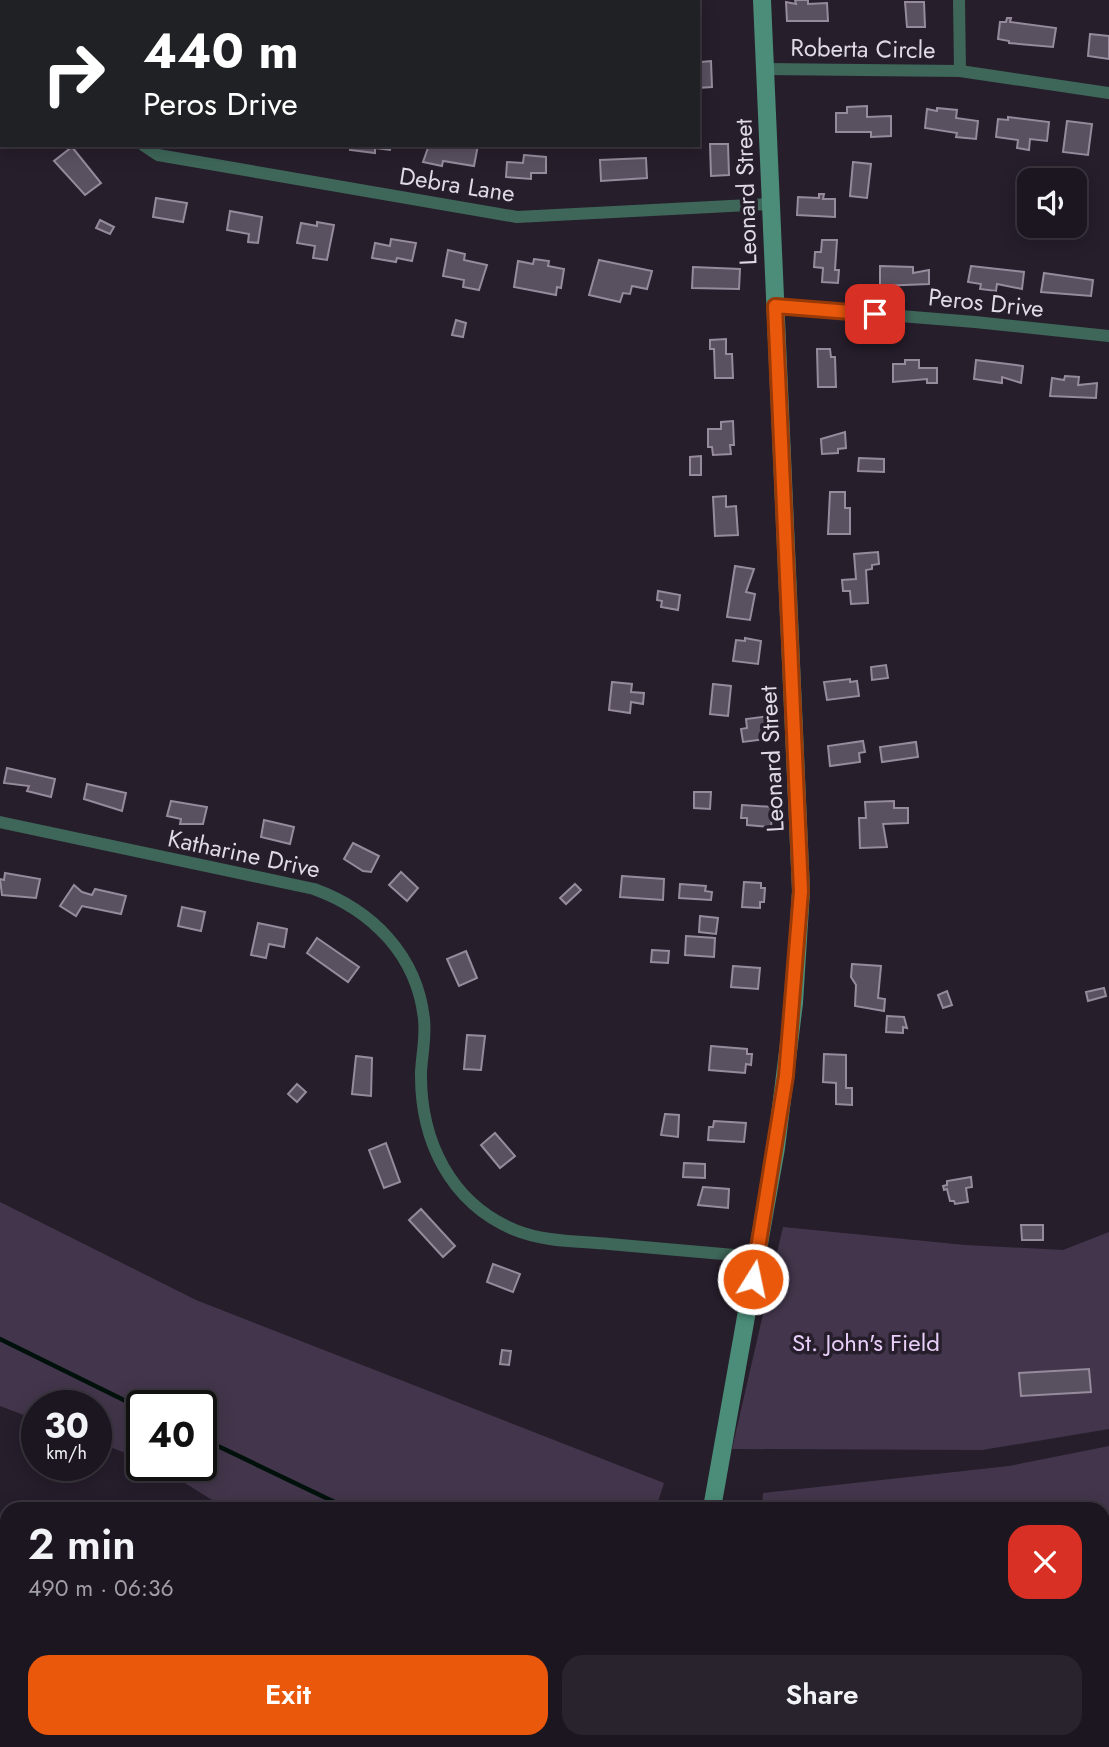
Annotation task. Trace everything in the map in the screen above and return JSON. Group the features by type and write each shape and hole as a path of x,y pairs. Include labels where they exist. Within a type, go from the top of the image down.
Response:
{"street":[{"name":"Leonard Street","path":"713,1502 786,1076 801,891 762,0"},
{"name":"Roberta Circle","path":"959,0 960,71"},
{"name":"Roberta Circle","path":"765,69 960,71 1109,93"},
{"name":"Debra Lane","path":"146,147 158,155 517,217 771,204"},
{"name":"Peros Drive","path":"775,306 975,322 1109,337"},
{"name":"Katharine Drive","path":"0,822 314,889 354,907 388,935 411,973 424,1020 422,1094 430,1138 449,1177 479,1209 517,1231 538,1237 757,1257"}],"green space":[{"path":"0,1202 196,1300 664,1483 658,1502 215,1502 182,1481 217,1481 217,1390 126,1390 126,1453 112,1448 112,1390 21,1390 21,1414 0,1406"},
{"name":"St. John's Field","path":"783,1227 965,1245 1063,1250 1109,1232 1109,1429 982,1450 732,1449"},
{"path":"1109,1446 1109,1502 762,1502 763,1493 1009,1466"}],"building":[{"path":"795,0 808,0 808,4 827,3 828,21 787,21 786,2 796,4"},
{"path":"905,2 924,2 925,27 907,27"},
{"path":"1007,18 1011,18 1010,22 1056,28 1053,47 1009,43 998,39 1000,22 1006,22"},
{"path":"1090,34 1109,36 1109,59 1088,56"},
{"path":"700,58 701,62 711,61 712,87 700,88"},
{"path":"867,106 867,117 891,116 891,136 871,137 871,132 836,132 836,113 847,113 847,107"},
{"path":"937,108 957,110 956,118 978,121 976,139 956,137 957,133 925,128 927,109 937,111"},
{"path":"1008,117 1049,122 1047,141 1030,139 1029,150 1017,148 1018,140 996,137 998,119 1008,120"},
{"path":"1067,121 1092,124 1088,155 1063,152"},
{"path":"710,144 728,144 729,175 711,176"},
{"path":"72,147 101,183 85,195 54,161"},
{"path":"351,147 391,147 390,150 375,148 375,153 350,150"},
{"path":"428,147 478,147 474,166 443,161 442,166 423,162"},
{"path":"524,155 546,157 546,173 531,173 531,179 506,177 507,162 523,163"},
{"path":"646,158 647,178 601,181 600,160"},
{"path":"853,162 871,164 867,198 850,196"},
{"path":"819,194 824,194 823,199 835,199 835,217 797,215 798,197 819,198"},
{"path":"156,198 187,203 183,222 153,217"},
{"path":"230,211 262,217 258,243 248,242 249,234 227,230"},
{"path":"100,220 114,227 110,234 96,228"},
{"path":"317,222 334,225 327,260 313,258 315,246 297,243 301,223 317,226"},
{"path":"391,239 416,243 412,261 397,258 396,262 372,258 375,243 390,246"},
{"path":"822,240 837,240 835,270 839,270 838,283 822,282 823,268 814,267 815,252 821,252"},
{"path":"448,250 465,254 464,260 487,265 479,290 463,287 464,280 443,276"},
{"path":"534,259 549,261 548,266 564,269 561,288 557,287 556,295 514,287 518,261 533,264"},
{"path":"599,260 652,271 647,289 632,286 630,294 623,293 620,302 589,295"},
{"path":"880,266 913,267 913,273 929,270 929,284 880,286"},
{"path":"971,266 1024,272 1022,289 997,284 996,291 980,289 981,284 968,282"},
{"path":"693,267 740,269 739,289 692,288"},
{"path":"1044,273 1093,280 1091,296 1041,292"},
{"path":"456,320 466,323 463,337 452,335"},
{"path":"726,339 726,354 732,354 733,378 715,378 714,349 710,349 710,340"},
{"path":"817,349 830,349 831,357 835,357 836,387 818,387"},
{"path":"905,360 919,360 919,368 937,368 937,383 927,383 927,379 893,382 893,364 905,364"},
{"path":"976,360 1023,366 1021,383 1002,377 1002,383 974,379"},
{"path":"1065,376 1079,377 1078,385 1097,383 1096,398 1050,396 1052,378 1064,380"},
{"path":"733,421 734,445 730,445 731,454 713,455 712,447 708,447 708,429 721,429 721,422"},
{"path":"845,432 846,448 838,449 838,453 822,454 821,439"},
{"path":"701,456 701,475 690,475 690,457"},
{"path":"859,458 884,459 884,472 858,471"},
{"path":"830,492 845,492 845,508 850,508 850,534 828,534"},
{"path":"726,496 726,507 736,506 738,535 715,536 713,497"},
{"path":"878,552 879,564 866,570 868,603 851,604 850,591 843,591 842,580 856,579 854,554"},
{"path":"735,566 754,569 746,592 755,594 750,620 727,617"},
{"path":"658,591 680,595 678,610 661,607 662,601 657,600"},
{"path":"745,638 761,641 758,664 733,661 736,640 745,641"},
{"path":"886,665 888,678 872,680 871,667"},
{"path":"850,679 850,682 857,681 859,696 827,700 824,682"},
{"path":"612,682 632,684 631,692 644,693 643,704 631,702 630,713 609,710"},
{"path":"713,684 731,686 728,716 710,714"},
{"path":"771,716 774,738 743,742 741,729 747,728 746,719"},
{"path":"863,741 865,752 859,753 860,762 830,766 828,746"},
{"path":"916,742 918,757 882,762 880,747"},
{"path":"7,768 55,779 51,797 27,791 29,786 4,783"},
{"path":"87,784 126,793 122,811 84,799"},
{"path":"694,792 711,792 710,809 694,808"},
{"path":"171,801 207,807 203,824 180,824 181,819 167,816"},
{"path":"894,801 894,808 908,808 908,823 883,824 887,847 860,848 859,818 866,818 865,802"},
{"path":"742,805 773,807 771,827 747,825 747,818 741,818"},
{"path":"264,820 294,827 290,844 261,837"},
{"path":"353,843 379,856 371,872 363,871 344,859"},
{"path":"401,872 418,888 407,901 389,885"},
{"path":"5,873 40,879 36,898 2,895 0,879 4,880"},
{"path":"622,876 664,879 663,900 620,897"},
{"path":"744,882 761,883 761,888 765,888 764,902 760,902 760,908 742,907"},
{"path":"575,884 581,890 566,904 560,898"},
{"path":"680,884 706,886 705,891 712,892 711,900 679,898"},
{"path":"74,885 82,892 92,895 95,889 126,896 121,914 82,906 76,916 60,906"},
{"path":"182,907 205,912 201,931 178,926"},
{"path":"700,916 718,918 716,934 699,932"},
{"path":"258,923 287,929 284,947 269,944 266,958 251,955"},
{"path":"686,936 715,938 714,957 685,955"},
{"path":"317,938 359,967 348,982 307,953"},
{"path":"652,950 669,951 668,963 651,962"},
{"path":"466,951 477,978 459,986 447,959"},
{"path":"852,964 881,966 878,998 885,999 884,1011 855,1006 856,985 851,977"},
{"path":"733,966 760,968 758,989 731,987"},
{"path":"1104,988 1106,996 1088,1001 1086,992"},
{"path":"947,991 952,1005 943,1008 938,995"},
{"path":"887,1016 904,1017 907,1028 903,1027 903,1033 886,1032"},
{"path":"467,1035 485,1036 481,1070 464,1069"},
{"path":"711,1046 747,1049 747,1054 752,1054 751,1065 746,1064 745,1073 709,1070"},
{"path":"824,1054 846,1055 846,1088 852,1088 852,1105 836,1104 836,1083 823,1082"},
{"path":"356,1056 372,1058 371,1096 352,1094"},
{"path":"297,1084 306,1092 297,1102 288,1094"},
{"path":"665,1114 679,1115 678,1137 661,1135"},
{"path":"714,1121 746,1123 744,1142 708,1140 709,1127 713,1127"},
{"path":"495,1133 515,1156 500,1168 481,1145"},
{"path":"386,1143 400,1182 384,1188 369,1150"},
{"path":"684,1163 705,1164 705,1178 683,1177"},
{"path":"971,1177 972,1187 966,1188 968,1202 955,1204 950,1201 947,1189 944,1190 943,1186 947,1185 947,1181"},
{"path":"703,1187 729,1189 728,1208 698,1205"},
{"path":"421,1209 455,1246 443,1257 409,1220"},
{"path":"1021,1225 1043,1225 1043,1240 1022,1240"},
{"path":"493,1264 520,1274 513,1292 487,1282"},
{"path":"502,1350 511,1351 509,1365 500,1364"},
{"path":"1089,1369 1091,1392 1021,1396 1019,1373"}],"waterway":[{"path":"0,1339 126,1401"},
{"path":"217,1446 334,1502"}],"route":[{"path":"753,1279 786,1076 801,891 799,789 775,306 875,314"}]}
